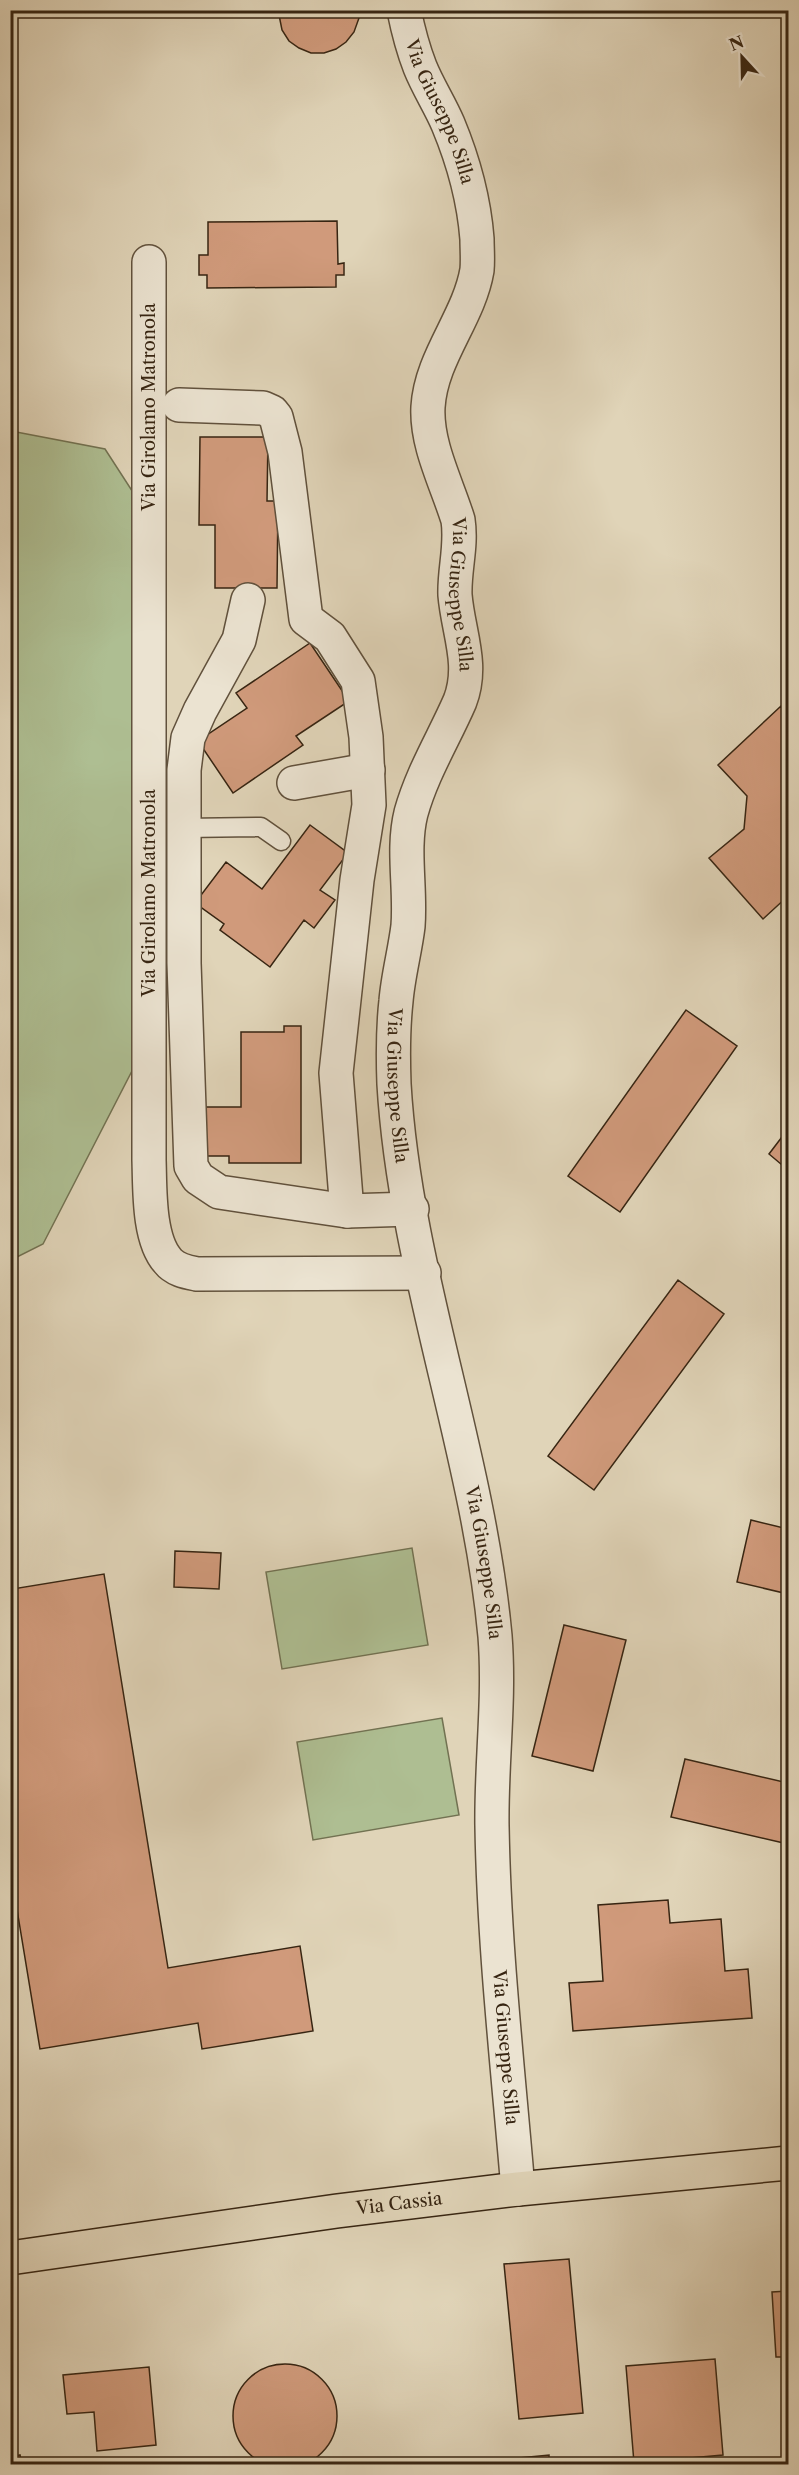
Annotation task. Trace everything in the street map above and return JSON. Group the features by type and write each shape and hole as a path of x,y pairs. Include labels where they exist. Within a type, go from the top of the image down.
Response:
{"main road":[{"name":"Via Cassia","path":"10,2258 246,2223 518,2189 789,2163"}],"street":[{"name":"Via Giuseppe Silla","path":"404,10 420,66 447,122 463,167 475,227 477,270 473,286 442,354 428,404 431,434 458,520 460,547 455,596 467,669 465,688 417,794 407,838 409,908 396,999 394,1070 398,1123 412,1209 479,1531 495,1636 496,1690 492,1798 494,1888 518,2189"},
{"name":"Via Girolamo Matronola","path":"149,262 149,1160 156,1235 166,1260 174,1267 197,1274 424,1273"},
{"path":"179,405 263,408 272,412 276,417 285,452 306,619 330,637 358,681 366,737 369,805 357,880 336,1073 347,1211"},
{"path":"248,600 239,640 200,711 188,738 184,770 184,963 191,1166 198,1178 219,1192 347,1211 412,1209"},
{"path":"294,783 368,770"}],"lane":[{"path":"184,828 261,827 281,841"}],"green space":[{"path":"11,431 105,449 138,500 135,1065 43,1244 11,1260"},
{"path":"412,1548 428,1645 282,1669 266,1572"},
{"path":"442,1718 459,1815 313,1840 297,1742"}],"building":[{"path":"278,10 358,10 359,18 354,32 346,42 324,53 311,53 289,41 282,30"},
{"path":"337,221 338,264 344,263 344,275 336,275 336,287 207,288 207,275 199,275 199,255 208,255 208,222"},
{"path":"200,437 268,437 267,501 278,501 277,588 215,588 215,525 199,525"},
{"path":"310,643 349,701 296,736 303,745 233,793 198,741 247,708 236,693"},
{"path":"781,706 788,714 788,896 763,919 709,858 744,829 747,796 718,765"},
{"path":"310,825 348,853 320,890 335,900 314,928 304,920 270,967 220,930 224,924 195,903 226,862 262,889"},
{"path":"686,1010 737,1046 620,1212 568,1176"},
{"path":"284,1026 301,1026 301,1163 229,1163 229,1156 204,1156 203,1107 241,1107 241,1032 284,1032"},
{"path":"788,1129 788,1170 769,1154"},
{"path":"678,1280 724,1314 594,1490 548,1456"},
{"path":"751,1520 788,1529 788,1594 737,1582"},
{"path":"175,1551 221,1553 219,1589 174,1587"},
{"path":"10,1572 13,1589 104,1574 168,1968 300,1946 313,2031 202,2049 198,2023 40,2049 10,1867"},
{"path":"564,1625 626,1640 593,1771 532,1756"},
{"path":"685,1759 788,1783 788,1844 671,1817"},
{"path":"668,1900 670,1923 721,1919 725,1971 748,1969 752,2018 573,2031 569,1983 603,1981 598,1905"},
{"path":"569,2259 583,2413 519,2419 504,2264"},
{"path":"788,2291 788,2357 776,2357 772,2292"},
{"path":"715,2359 723,2455 634,2463 626,2366"},
{"path":"285,2364 305,2368 322,2379 333,2396 337,2416 333,2436 322,2453 305,2464 285,2468 265,2464 248,2453 237,2436 233,2416 237,2396 248,2379 265,2368"},
{"path":"149,2367 156,2445 97,2451 94,2412 67,2414 63,2375"},
{"path":"20,2455 22,2464 10,2464 10,2457"},
{"path":"549,2455 549,2464 455,2464"}]}
